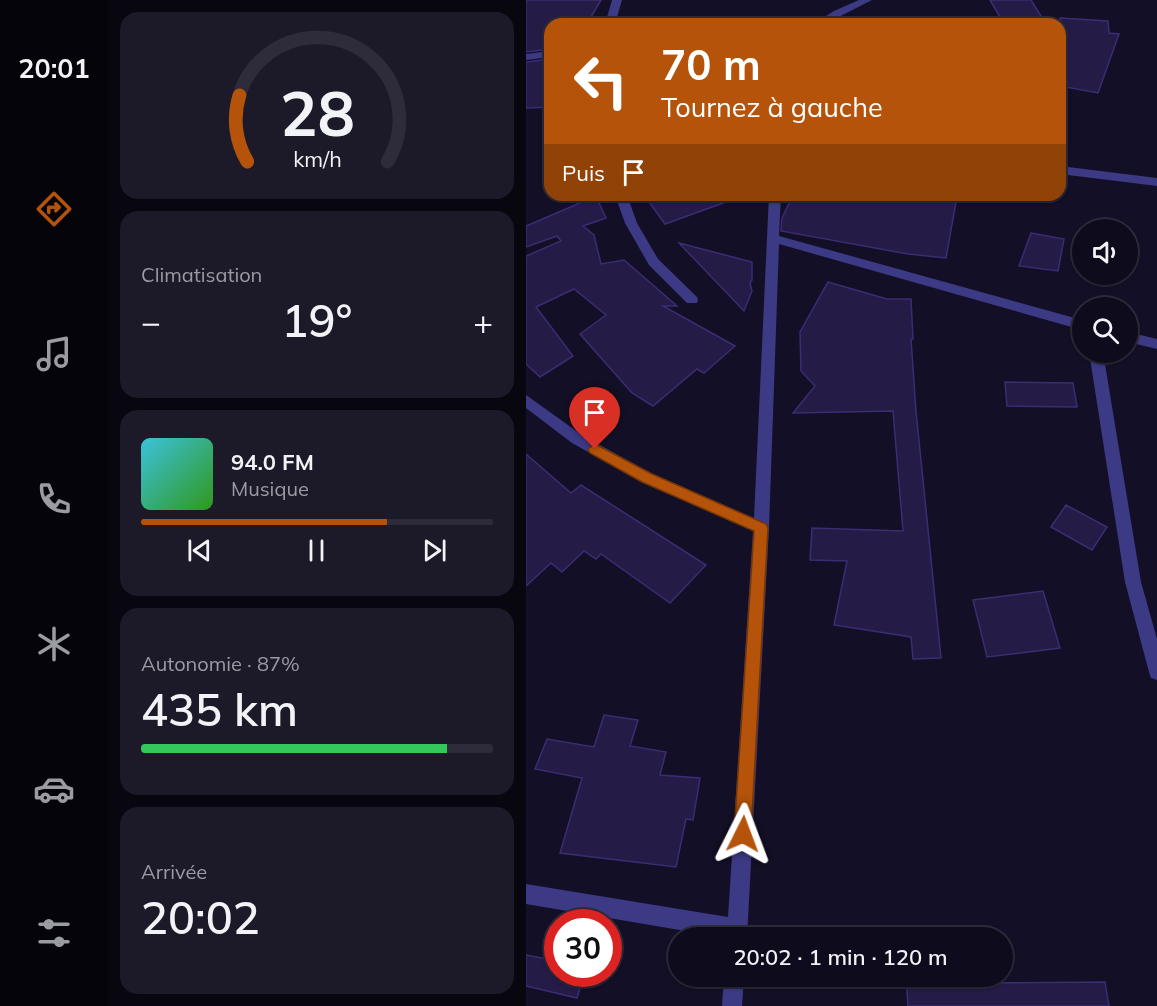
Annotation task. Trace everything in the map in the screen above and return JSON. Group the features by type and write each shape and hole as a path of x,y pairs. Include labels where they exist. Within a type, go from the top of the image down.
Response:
{"street":[{"path":"612,18 617,0"},
{"path":"828,18 866,0"},
{"path":"526,57 544,55"},
{"path":"1066,171 1156,182"},
{"path":"623,201 631,223 654,262 692,300"},
{"path":"737,927 761,528 775,201"},
{"path":"773,238 1072,322"},
{"path":"1138,340 1156,344"},
{"path":"1098,363 1133,582 1156,672"},
{"path":"526,400 577,439 647,478 761,528"},
{"path":"526,894 705,927"},
{"path":"732,1006 733,987"}],"building":[{"path":"526,0 601,0 590,18 544,18 544,50 526,52"},
{"path":"990,0 1031,0 1042,18 1000,18"},
{"path":"1066,18 1108,21 1109,33 1119,34 1098,93 1066,87"},
{"path":"544,60 544,107 526,108 526,62"},
{"path":"584,201 598,201 606,218 583,226 594,235 601,264 624,260 677,306 663,306 735,346 704,373 697,369 653,406 632,393 580,334 606,315 574,289 536,307 573,356 540,377 526,364 526,256 561,241 557,236 526,247 526,226"},
{"path":"648,201 729,201 665,224"},
{"path":"790,201 956,202 946,258 908,254 781,231 782,218"},
{"path":"1031,233 1064,239 1058,271 1019,266"},
{"path":"679,243 752,262 750,283 752,291 744,311"},
{"path":"828,282 887,299 911,299 916,411 941,658 913,659 911,637 834,625 847,561 810,560 812,528 903,531 893,411 793,413 815,386 801,371 800,332"},
{"path":"1005,382 1073,383 1077,407 1007,406"},
{"path":"526,454 571,493 581,485 706,565 670,603 601,554 596,559 584,551 562,572 551,563 526,586"},
{"path":"1066,505 1107,527 1092,550 1051,527"},
{"path":"1043,591 1060,648 987,657 973,600"},
{"path":"604,715 638,720 630,746 666,752 660,775 700,778 693,820 686,819 676,867 560,853 582,778 535,769 547,739 594,747"},
{"path":"526,955 544,958 544,987 580,987 577,998 526,986"},
{"path":"1105,982 1109,1006 908,1006 907,987 1013,987 1013,983"}],"route":[{"path":"595,449 647,478 761,528 743,834"}]}
